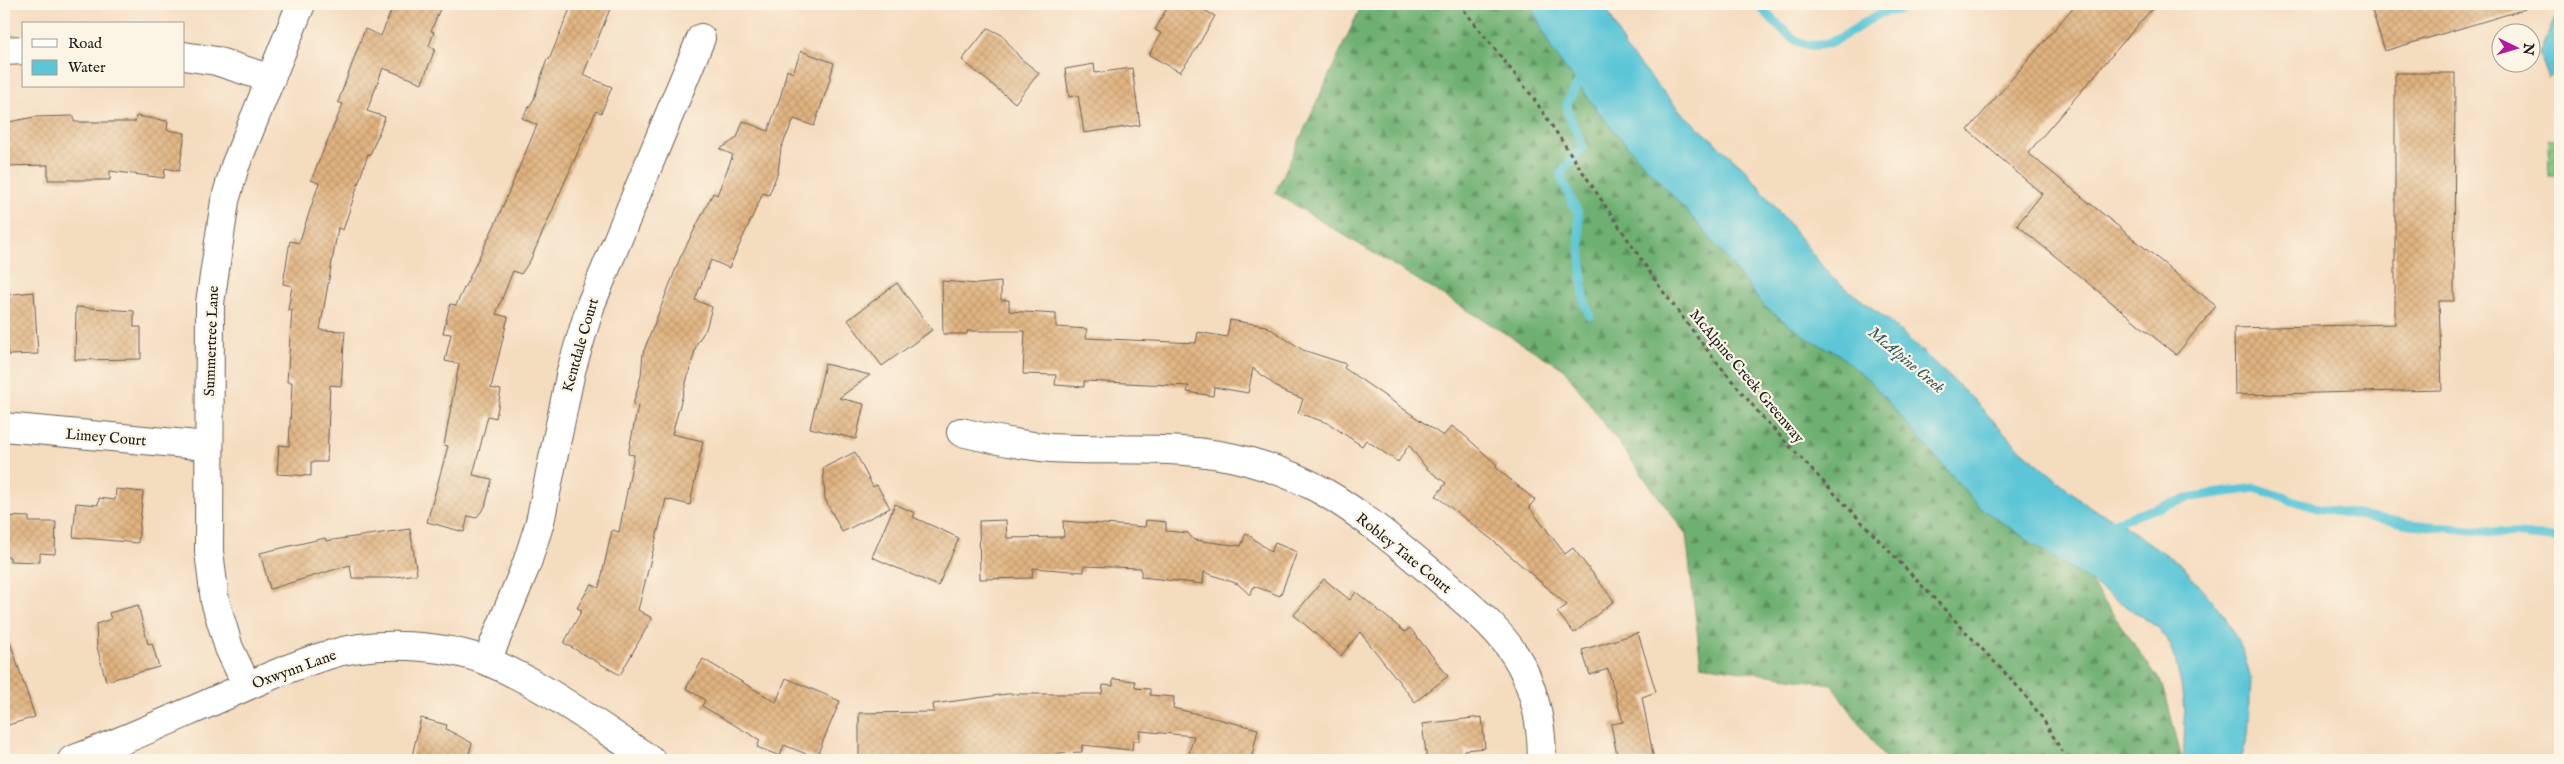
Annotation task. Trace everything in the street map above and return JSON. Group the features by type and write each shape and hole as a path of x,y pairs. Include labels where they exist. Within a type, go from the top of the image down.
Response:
{"street":[{"name":"Summertree Lane","path":"247,686 229,648 215,601 208,551 210,303 224,201 235,166 301,4"},
{"name":"Kentdale Court","path":"487,661 527,563 540,522 571,371 591,304 700,38"},
{"path":"4,51 22,50"},
{"path":"185,56 216,61 271,78"},
{"name":"Limey Court","path":"4,427 208,446"},
{"name":"Robley Tate Court","path":"962,432 1006,442 1050,448 1198,453 1245,461 1294,477 1324,492 1384,533 1499,633 1520,665 1534,700 1542,737 1542,760"},
{"name":"Oxwynn Lane","path":"72,760 120,742 247,686 330,654 401,646 462,654 487,661 528,680 650,760"}],"path":[{"name":"McAlpine Creek Greenway","path":"1459,4 1532,96 1659,286 1711,355 1763,418 2021,690 2044,719 2067,760"}],"green space":[{"path":"1362,4 1560,4 2028,494 2163,685 2182,760 1886,760 1831,684 1701,665 1686,534 1564,369 1275,193"},
{"path":"2548,139 2560,139 2560,176 2549,176"}],"water":[{"name":"McAlpine Creek","path":"1530,4 1605,4 1625,48 1681,112 1745,169 1830,276 1889,321 1970,396 2018,447 2088,506 2117,521 2182,565 2224,615 2243,651 2251,680 2248,735 2241,760 2183,760 2184,710 2179,674 2168,642 2160,629 1979,507 1870,381 1837,353 1813,342 1765,307 1700,226 1607,123 1552,50"},
{"path":"2559,9 2560,73 2548,78 2542,62 2542,47"}],"building":[{"path":"394,4 442,4 431,31 434,32 429,46 435,49 422,83 383,68 367,111 385,117 370,155 368,154 343,230 338,228 320,330 345,331 341,386 330,385 327,462 311,462 311,476 277,474 279,445 289,446 292,382 287,382 292,310 288,310 292,286 283,284 290,241 299,243 319,183 311,180 343,104 338,102 365,29 381,36"},
{"path":"572,4 612,4 583,75 612,87 601,113 596,111 530,261 521,274 513,271 496,314 508,317 491,388 501,390 496,418 488,416 473,475 492,479 485,507 476,518 468,516 464,532 427,522 448,446 444,445 459,364 445,361 451,334 443,333 450,304 456,305 497,220 537,125 522,118 534,99 547,59 549,60"},
{"path":"1169,4 1193,4 1215,16 1195,51 1180,72 1149,55 1161,33 1155,30"},
{"path":"2076,4 2156,4 2028,153 2216,306 2176,355 2017,225 2042,194 1968,130"},
{"path":"2370,4 2524,4 2525,9 2385,51"},
{"path":"988,28 1002,35 1020,58 1039,73 1015,103 962,60"},
{"path":"801,51 834,63 828,86 814,126 794,119 781,148 778,172 769,195 763,193 729,268 711,260 695,300 712,307 706,329 697,343 672,434 703,441 690,505 666,499 638,610 652,618 620,675 564,643 582,610 577,608 591,584 599,588 612,530 619,532 634,455 628,454 638,406 633,405 641,376 643,353 680,258 713,193 717,195 733,155 720,149 737,138 743,121 768,131 781,95 787,70 793,73"},
{"path":"1094,64 1095,73 1132,68 1140,125 1084,133 1078,95 1069,97 1065,69"},
{"path":"2395,73 2455,73 2454,301 2439,301 2442,390 2235,395 2234,328 2395,324"},
{"path":"74,116 74,122 135,122 136,116 168,121 167,130 185,133 179,171 165,168 164,178 110,171 110,180 48,180 48,165 4,166 4,123 34,117"},
{"path":"942,281 978,284 1001,282 1001,300 1009,300 1009,311 1056,314 1056,327 1087,329 1086,338 1196,343 1198,332 1227,337 1230,320 1266,326 1303,350 1346,364 1344,368 1443,436 1452,426 1464,435 1497,465 1495,467 1535,500 1529,507 1565,554 1573,548 1614,601 1574,633 1557,612 1567,605 1491,539 1436,496 1446,483 1427,469 1409,445 1398,462 1366,440 1362,446 1328,423 1298,413 1303,399 1282,391 1253,368 1248,393 1214,387 1213,396 1187,392 1189,386 1084,381 1084,387 1055,385 1056,375 1023,374 1025,331 967,331 967,334 943,334"},
{"path":"897,283 932,330 882,366 848,320"},
{"path":"34,292 38,354 8,355 7,344 4,345 4,295"},
{"path":"76,307 134,311 134,327 141,327 141,359 75,360"},
{"path":"825,364 870,375 839,398 864,404 856,439 810,428"},
{"path":"855,452 873,487 877,485 890,508 842,532 825,499 823,468"},
{"path":"116,489 143,492 138,543 73,537 76,503 98,505 99,498 115,500"},
{"path":"895,504 915,513 913,517 959,538 938,586 872,557"},
{"path":"4,516 29,517 29,522 56,522 55,554 40,553 40,562 10,561 10,557 4,557"},
{"path":"1006,520 1007,538 1064,537 1063,521 1145,527 1146,520 1166,522 1166,531 1188,533 1194,540 1241,546 1246,533 1271,552 1275,543 1297,552 1280,596 1254,586 1250,595 1238,584 1204,572 1203,584 1141,577 1141,568 1084,566 1084,572 1033,568 1032,578 980,579 979,521"},
{"path":"410,529 417,574 388,578 352,578 350,565 270,589 260,553 325,538 326,541"},
{"path":"1324,579 1350,600 1356,592 1405,632 1410,628 1448,676 1415,702 1360,632 1341,656 1294,615"},
{"path":"138,605 148,644 152,643 159,667 106,681 97,647 96,624 111,619 109,613"},
{"path":"1638,633 1656,692 1642,697 1654,760 1618,760 1611,724 1623,722 1608,669 1590,675 1582,650"},
{"path":"8,636 35,717 8,725 4,712 4,637"},
{"path":"703,659 776,702 786,678 840,701 816,758 784,745 780,756 757,747 760,740 702,706 705,700 686,688"},
{"path":"1113,679 1135,681 1135,688 1150,689 1150,695 1174,697 1173,708 1258,729 1251,760 1187,760 1194,736 1140,731 1139,741 1133,741 1132,750 1082,745 1082,752 1057,753 1057,759 859,760 859,713 934,712 933,704 1007,694 1102,694 1103,685 1113,686"},
{"path":"1482,717 1485,748 1464,750 1465,760 1427,760 1422,724"},
{"path":"421,718 447,725 446,729 472,743 467,760 411,760"}],"waterway":[{"path":"1758,4 1794,39 1805,44 1816,45 1837,39 1877,15 1906,7 1909,4"},
{"path":"1583,75 1567,103 1568,113 1583,147 1561,173 1562,181 1578,213 1584,300 1590,316"},
{"path":"2105,525 2192,497 2255,488 2317,508 2410,524 2560,539"}]}
